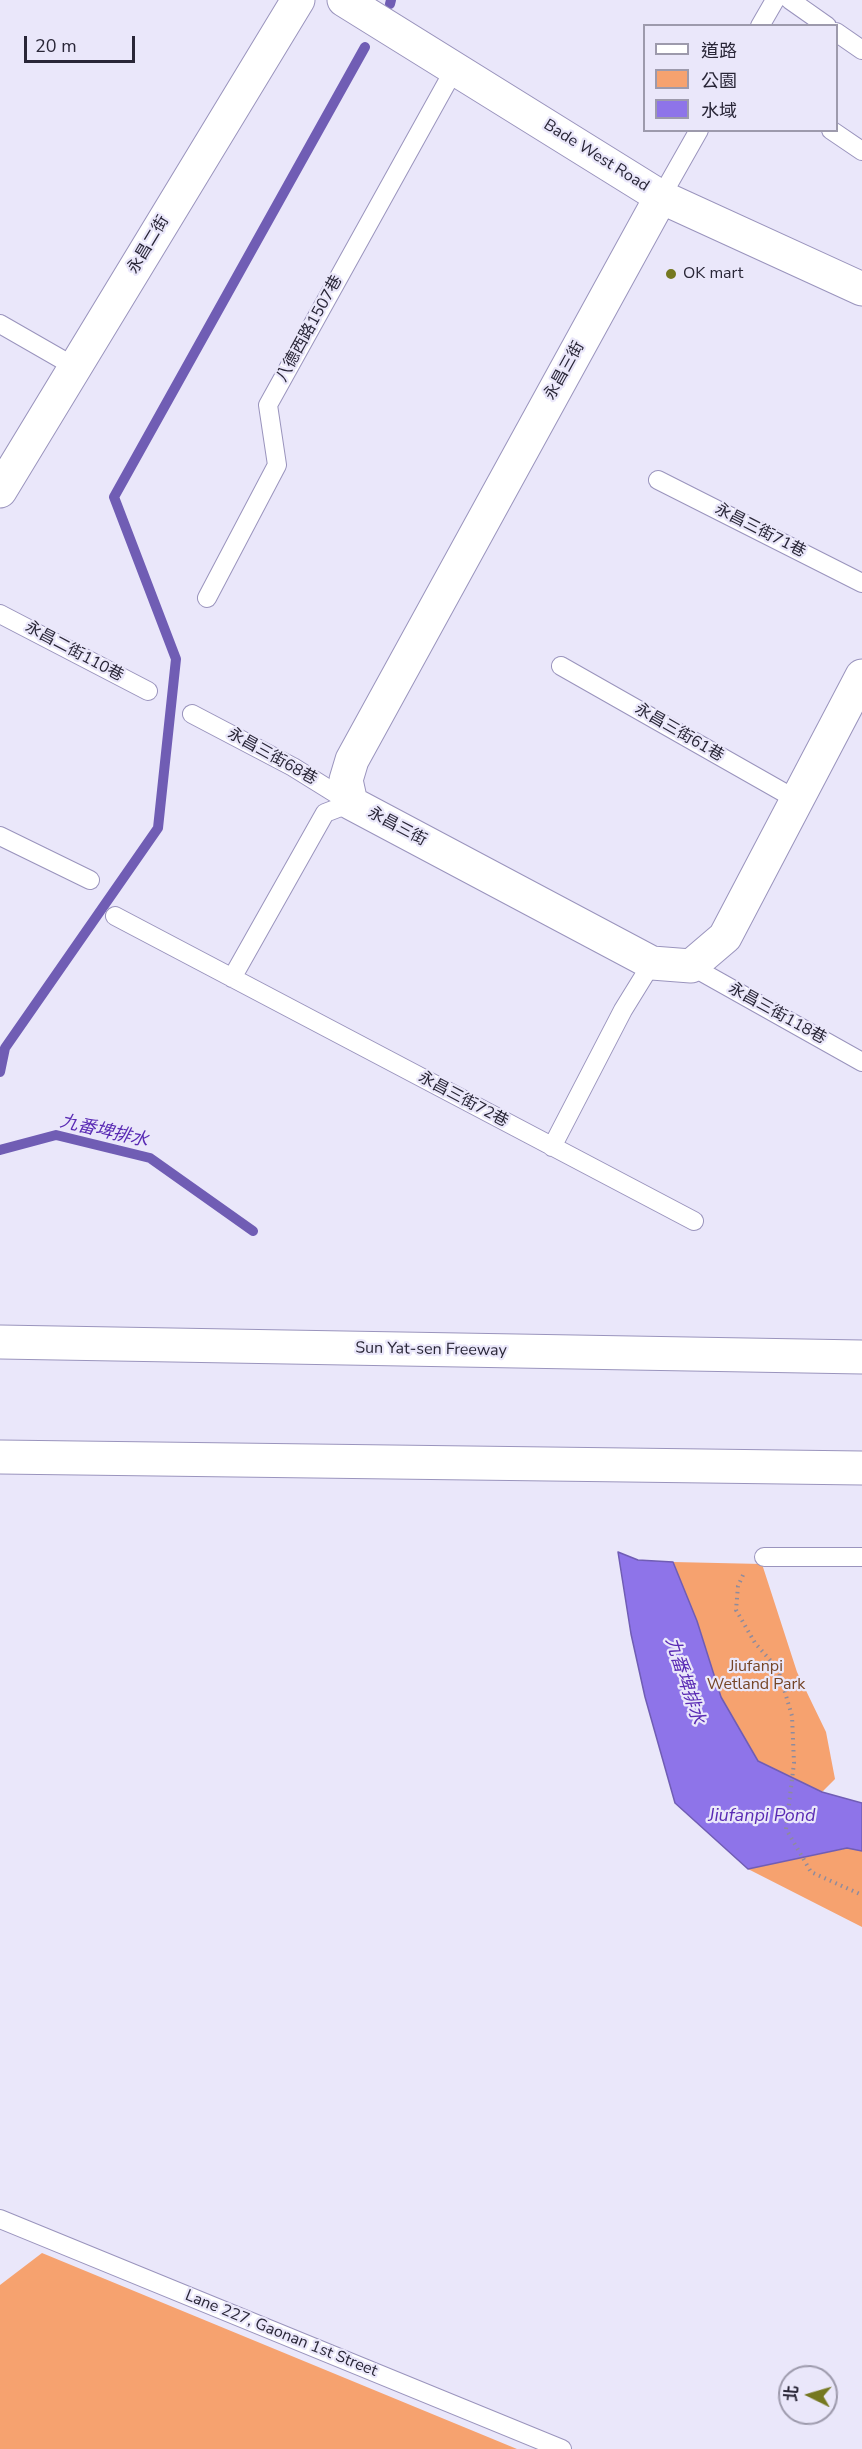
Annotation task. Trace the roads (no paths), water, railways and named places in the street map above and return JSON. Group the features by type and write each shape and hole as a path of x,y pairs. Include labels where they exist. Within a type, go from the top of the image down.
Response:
{"main road":[{"name":"永昌二街","path":"0,490 298,0"},
{"name":"Bade West Road","path":"344,0 661,197 862,289"},
{"name":"永昌三街","path":"661,197 352,760 346,780 351,803 652,963 691,966"},
{"path":"691,966 725,937 862,676"},
{"name":"Sun Yat-sen Freeway","path":"0,1342 862,1357"},
{"path":"0,1457 862,1468"}],"lane":[{"path":"761,24 775,0"},
{"path":"790,0 824,24"},
{"path":"838,33 862,50"},
{"name":"八德西路1507巷","path":"207,598 277,465 268,405 454,68"},
{"path":"661,197 698,132"},
{"path":"834,132 862,151"},
{"path":"0,324 75,367"},
{"name":"永昌三街71巷","path":"658,480 862,583"},
{"name":"永昌二街110巷","path":"0,614 148,691"},
{"name":"永昌三街61巷","path":"561,666 797,800"},
{"name":"永昌三街68巷","path":"192,714 293,767 351,803"},
{"path":"232,978 325,813 351,803"},
{"path":"0,836 90,880"},
{"name":"永昌三街72巷","path":"116,916 694,1221"},
{"path":"552,1147 623,1010 652,963"},
{"name":"永昌三街118巷","path":"691,966 862,1062"},
{"path":"764,1557 862,1557"},
{"name":"Lane 227, Gaonan 1st Street","path":"0,2219 562,2449"}],"water":[{"name":"Jiufanpi Pond","path":"618,1552 638,1560 673,1562 697,1621 721,1697 758,1761 822,1792 862,1803 862,1851 847,1848 748,1869 675,1803 645,1697 631,1634"}],"waterway":[{"path":"390,4 391,0"},
{"path":"0,1072 5,1048 158,828 176,659 114,497 365,47"},
{"name":"九番埤排水","path":"0,1150 56,1135 150,1158 253,1231"}],"place":[{"name":"OK mart","path":"671,274"}],"park label":[{"name":"Jiufanpi Wetland Park","path":"756,1676"}]}
